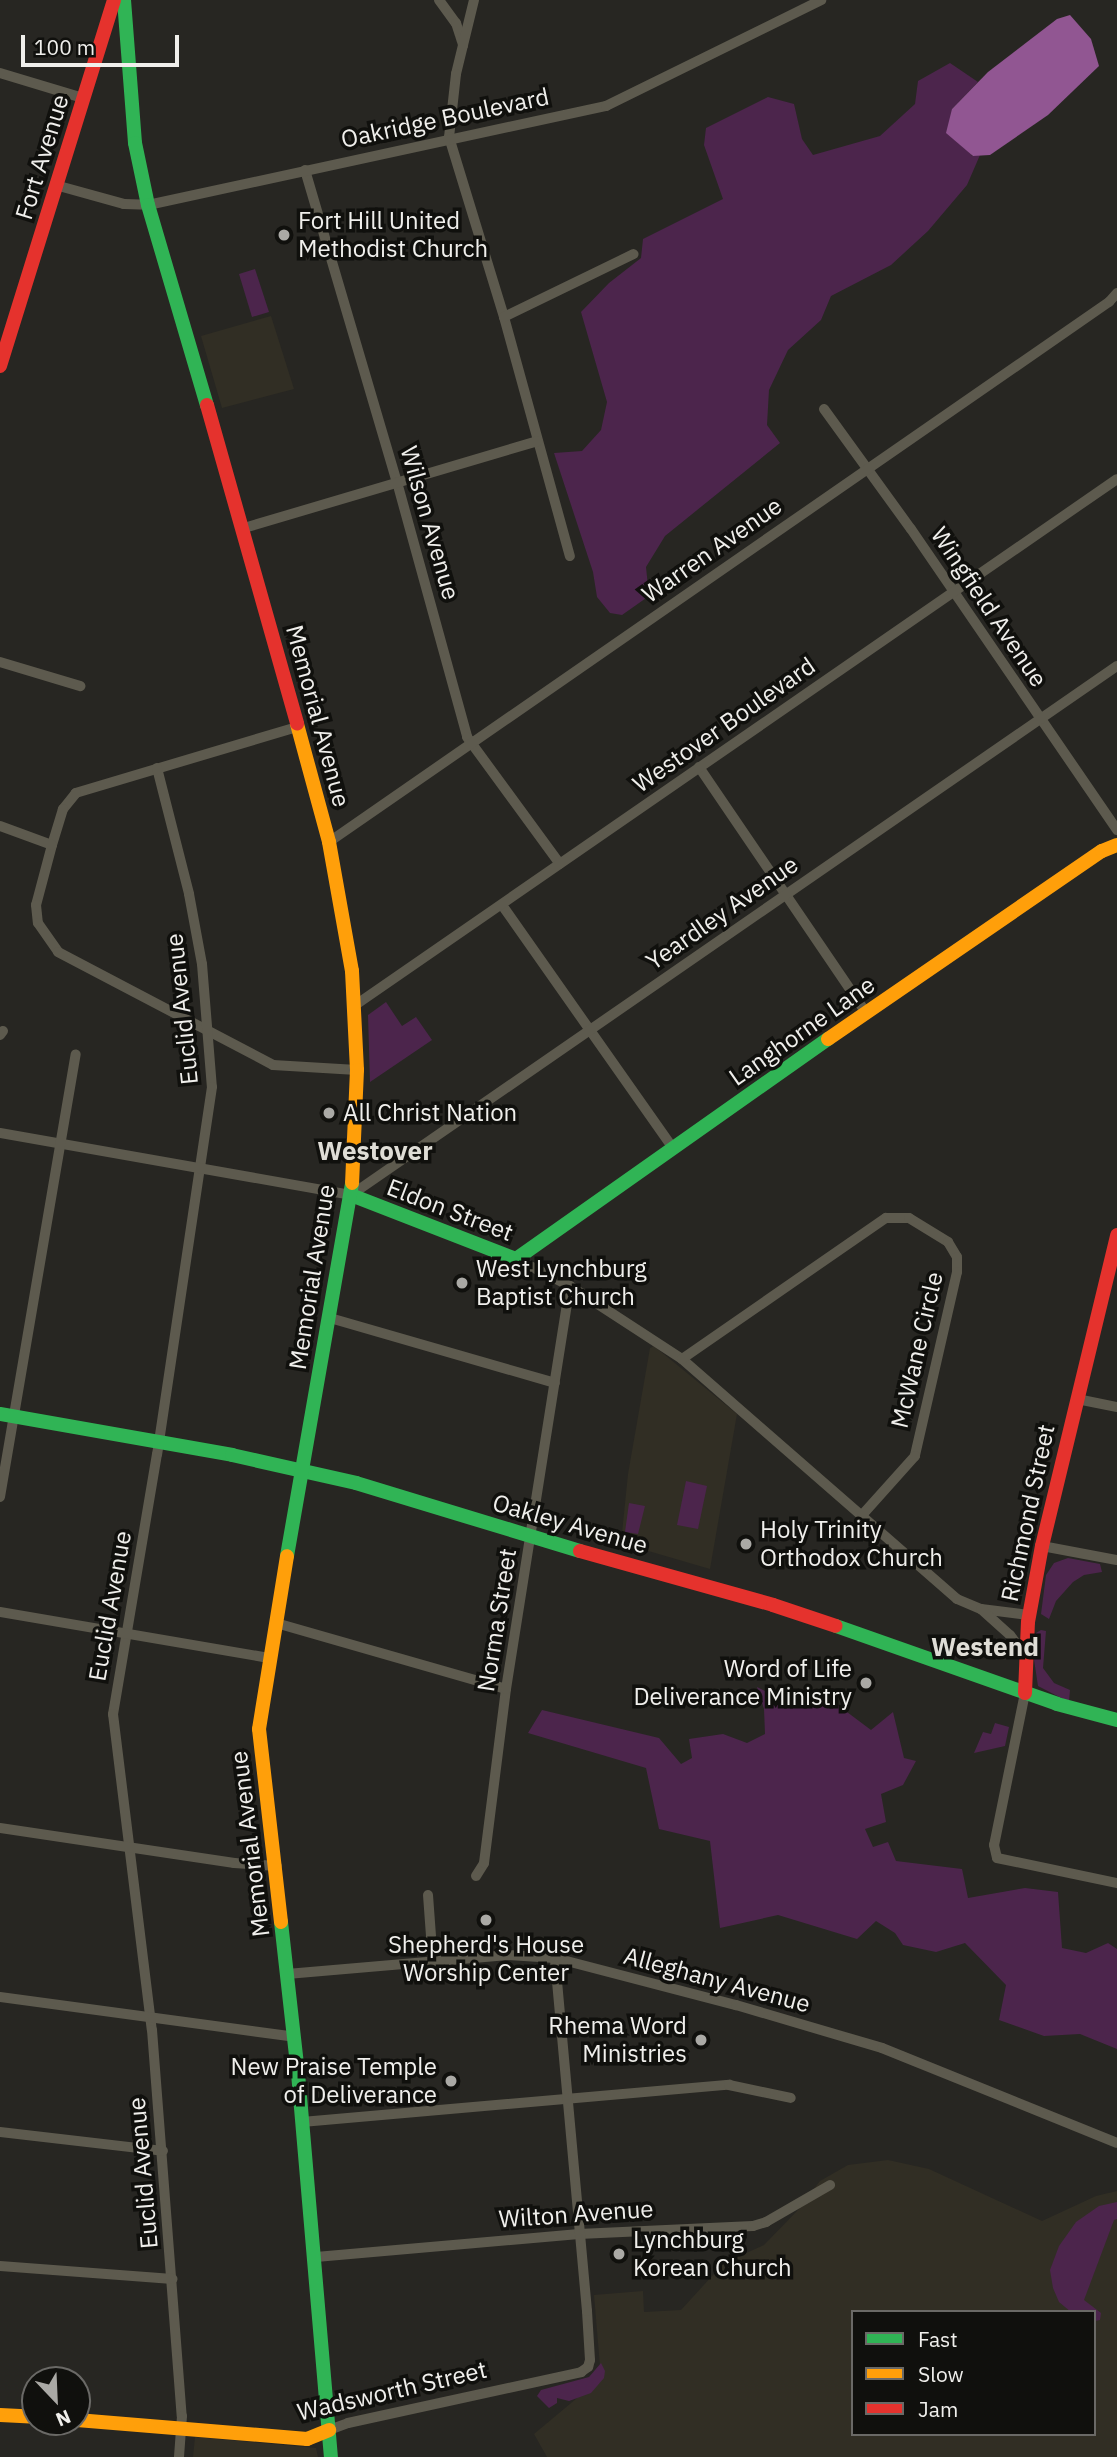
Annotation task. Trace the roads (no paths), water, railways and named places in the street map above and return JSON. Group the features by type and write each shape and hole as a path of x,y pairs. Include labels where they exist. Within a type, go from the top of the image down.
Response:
{"main road":[{"name":"Fort Avenue","path":"0,366 114,0"},
{"name":"Memorial Avenue","path":"124,0 135,143 148,205 244,528 329,842 345,920 354,1006 357,1070 351,1195 301,1469 259,1729 277,1866 316,2257 331,2457"},
{"name":"Langhorne Lane","path":"516,1259 866,1013 1102,851 1117,845"},
{"name":"Eldon Street","path":"351,1195 516,1259"},
{"name":"Richmond Street","path":"1025,1693 1029,1615 1042,1546 1117,1237"},
{"name":"Oakley Avenue","path":"7,1415 301,1469 773,1605 932,1658 1025,1693 1117,1720"},
{"path":"0,2414 21,2416"},
{"name":"Wadsworth Street","path":"91,2421 307,2439 329,2430"}],"street":[{"path":"439,0 456,23 463,45"},
{"path":"474,0 456,74 449,137 504,317 570,556"},
{"name":"Oakridge Boulevard","path":"58,186 124,204 148,205 449,137 606,106 821,0"},
{"path":"0,73 83,98"},
{"name":"Wilson Avenue","path":"305,170 397,482 467,737 560,864"},
{"path":"504,317 634,254"},
{"name":"Warren Avenue","path":"329,842 1109,302 1117,293"},
{"name":"Wingfield Avenue","path":"824,409 868,468 1117,830"},
{"path":"244,528 537,441"},
{"name":"Westover Boulevard","path":"354,1006 1117,479"},
{"path":"0,662 80,686"},
{"name":"Yeardley Avenue","path":"351,1195 1117,666"},
{"path":"297,727 76,793 63,809 52,845 36,905 38,923 58,952 273,1065 357,1070"},
{"path":"699,767 866,1013"},
{"name":"Euclid Avenue","path":"157,768 189,894 202,964 212,1087 159,1443 113,1714 150,2016 163,2151 182,2429 179,2457"},
{"path":"0,826 52,845"},
{"path":"502,905 673,1148"},
{"path":"0,1497 7,1415 61,1144 76,1054"},
{"name":"Eldon Street","path":"0,1133 351,1195"},
{"name":"McWane Circle","path":"682,1359 886,1219 908,1218 948,1242 957,1257 957,1272 915,1456 862,1515"},
{"name":"Eldon Street","path":"516,1259 570,1286 682,1359 957,1599 981,1609 1029,1615"},
{"name":"Norma Street","path":"476,1876 484,1863 506,1689 570,1286"},
{"path":"330,1318 555,1383"},
{"path":"1077,1399 1117,1407"},
{"path":"1042,1546 1117,1560"},
{"name":"Eldon Street","path":"981,1609 1010,1635 1026,1656"},
{"path":"0,1612 269,1658"},
{"path":"276,1623 506,1689"},
{"name":"Richmond Street","path":"1025,1693 994,1845 998,1858 1117,1883"},
{"path":"0,1828 234,1863 277,1866"},
{"path":"428,1895 433,1963"},
{"name":"Alleghany Avenue","path":"288,1974 508,1955 555,1958 736,2005 882,2048 1117,2143"},
{"path":"555,1958 579,2234"},
{"path":"0,1997 294,2037"},
{"path":"302,2122 569,2101 729,2085 791,2098"},
{"path":"0,2132 163,2151"},
{"name":"Wilton Avenue","path":"316,2257 579,2234 752,2225 766,2222 830,2185"},
{"name":"Wadsworth Street","path":"329,2430 348,2423 568,2375 588,2367 590,2360 579,2234"},
{"path":"0,2266 173,2279"}],"place":[{"name":"Fort Hill United Methodist Church","path":"284,235"},
{"name":"All Christ Nation","path":"329,1113"},
{"name":"West Lynchburg Baptist Church","path":"462,1283"},
{"name":"Holy Trinity Orthodox Church","path":"746,1544"},
{"name":"Word of Life Deliverance Ministry","path":"866,1683"},
{"name":"Shepherd's House Worship Center","path":"486,1920"},
{"name":"Rhema Word Ministries","path":"701,2040"},
{"name":"New Praise Temple of Deliverance","path":"451,2081"},
{"name":"Lynchburg Korean Church","path":"619,2254"}],"district":[{"name":"Westover","path":"375,1151"},
{"name":"Westend","path":"985,1647"}]}
